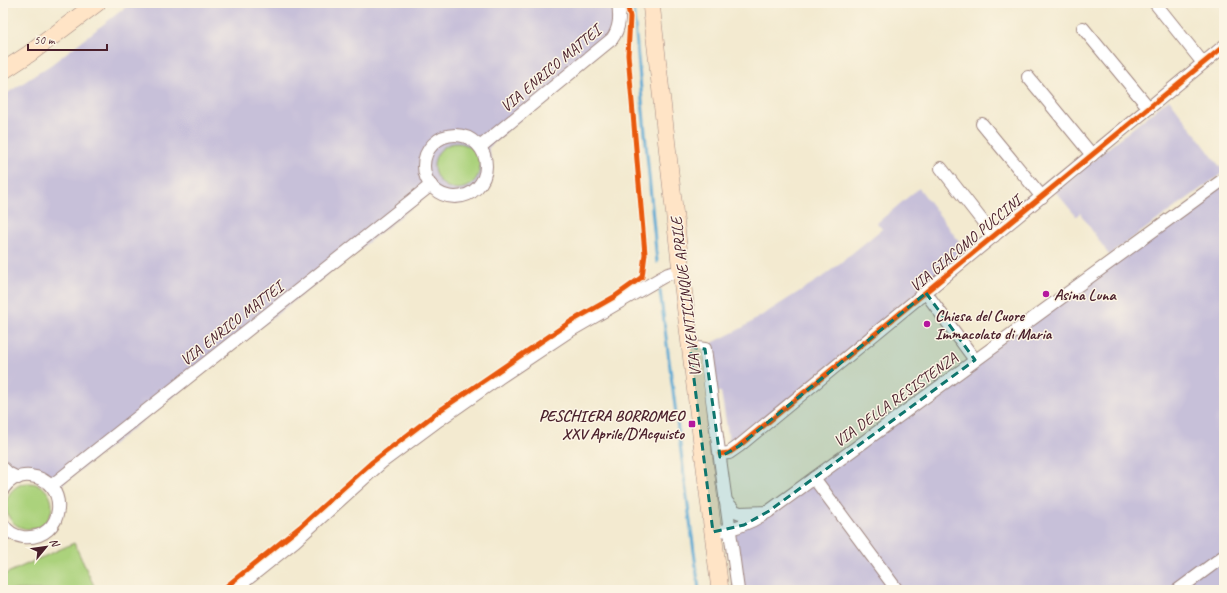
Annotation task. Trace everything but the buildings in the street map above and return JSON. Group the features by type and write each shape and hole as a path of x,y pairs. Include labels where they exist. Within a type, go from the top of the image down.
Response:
{"main road":[{"path":"3,61 28,45 84,3"},
{"path":"3,71 29,54 97,3"},
{"name":"VIA VENTICINQUE APRILE","path":"651,3 681,271 698,348 712,453 713,532 720,590"}],"street":[{"name":"VIA ENRICO MATTEI","path":"480,147 612,40 619,21 618,3"},
{"path":"1155,3 1203,63"},
{"path":"1082,28 1149,108"},
{"name":"VIA GIACOMO PUCCINI","path":"712,453 729,453 739,446 1224,46"},
{"path":"1028,77 1092,155"},
{"path":"982,124 1042,196"},
{"path":"450,135 459,135 474,141 480,147 486,163 485,172 477,187 470,193 454,197 445,195 437,191 426,178 424,162 428,151 436,141 450,135"},
{"path":"941,168 994,236"},
{"name":"VIA DELLA RESISTENZA","path":"713,532 731,529 755,521 975,360 1222,184"},
{"name":"VIA ENRICO MATTEI","path":"50,486 431,185"},
{"path":"234,590 295,541 382,463 439,420 568,332 668,274 681,271"},
{"path":"926,293 975,360"},
{"path":"712,453 717,491 735,511 740,513 769,511"},
{"path":"712,453 727,502 738,590"},
{"path":"3,468 8,473 18,478"},
{"path":"3,489 11,481 18,478 26,476 35,477 44,480 50,486 56,494 59,504 58,514 54,523 48,530 35,536 20,537 12,533 4,526"},
{"path":"814,478 897,590"},
{"path":"1178,590 1224,556"}],"highlighted area":[{"path":"926,293 975,360 769,511 744,525 713,532 690,347 705,349 720,457 739,446"}],"shaded area":[{"path":"131,3 622,3 621,30 488,148 491,158 492,172 490,183 483,193 462,204 451,204 429,194 59,487 47,474 36,471 19,472 8,466 3,460 3,96 52,64"},
{"path":"1169,99 1224,172 1109,255 1080,213 1076,216 1055,191"},
{"path":"1224,182 1224,590 738,590 731,529 735,511 769,511"},
{"path":"919,188 967,252 738,442 729,440 721,392 716,392 712,343 742,328 824,276 882,229 877,223"}],"green space":[{"path":"452,143 462,143 470,147 476,153 480,161 480,171 476,179 470,185 462,189 452,189 444,185 438,179 434,171 434,161 438,153 444,147"},
{"path":"24,483 34,483 42,487 48,493 52,501 52,511 48,519 42,525 34,529 24,529 16,525 10,519 6,511 6,501 10,493 16,487"},
{"path":"74,543 96,590 3,590 3,575"}],"waterway":[{"path":"633,3 657,262"},
{"path":"660,291 699,590"}],"cycle path":[{"path":"222,590 300,527 371,463 439,411 570,322 614,297 642,277 645,254 628,55 630,17 627,3"},
{"path":"720,454 729,453 739,446 1224,46"}],"place":[{"name":"Asina Luna","path":"1046,294"},
{"name":"Chiesa del Cuore Immacolato di Maria","path":"927,324"},
{"name":"PESCHIERA BORROMEO XXV Aprile/D'Acquisto","path":"692,424"}]}
